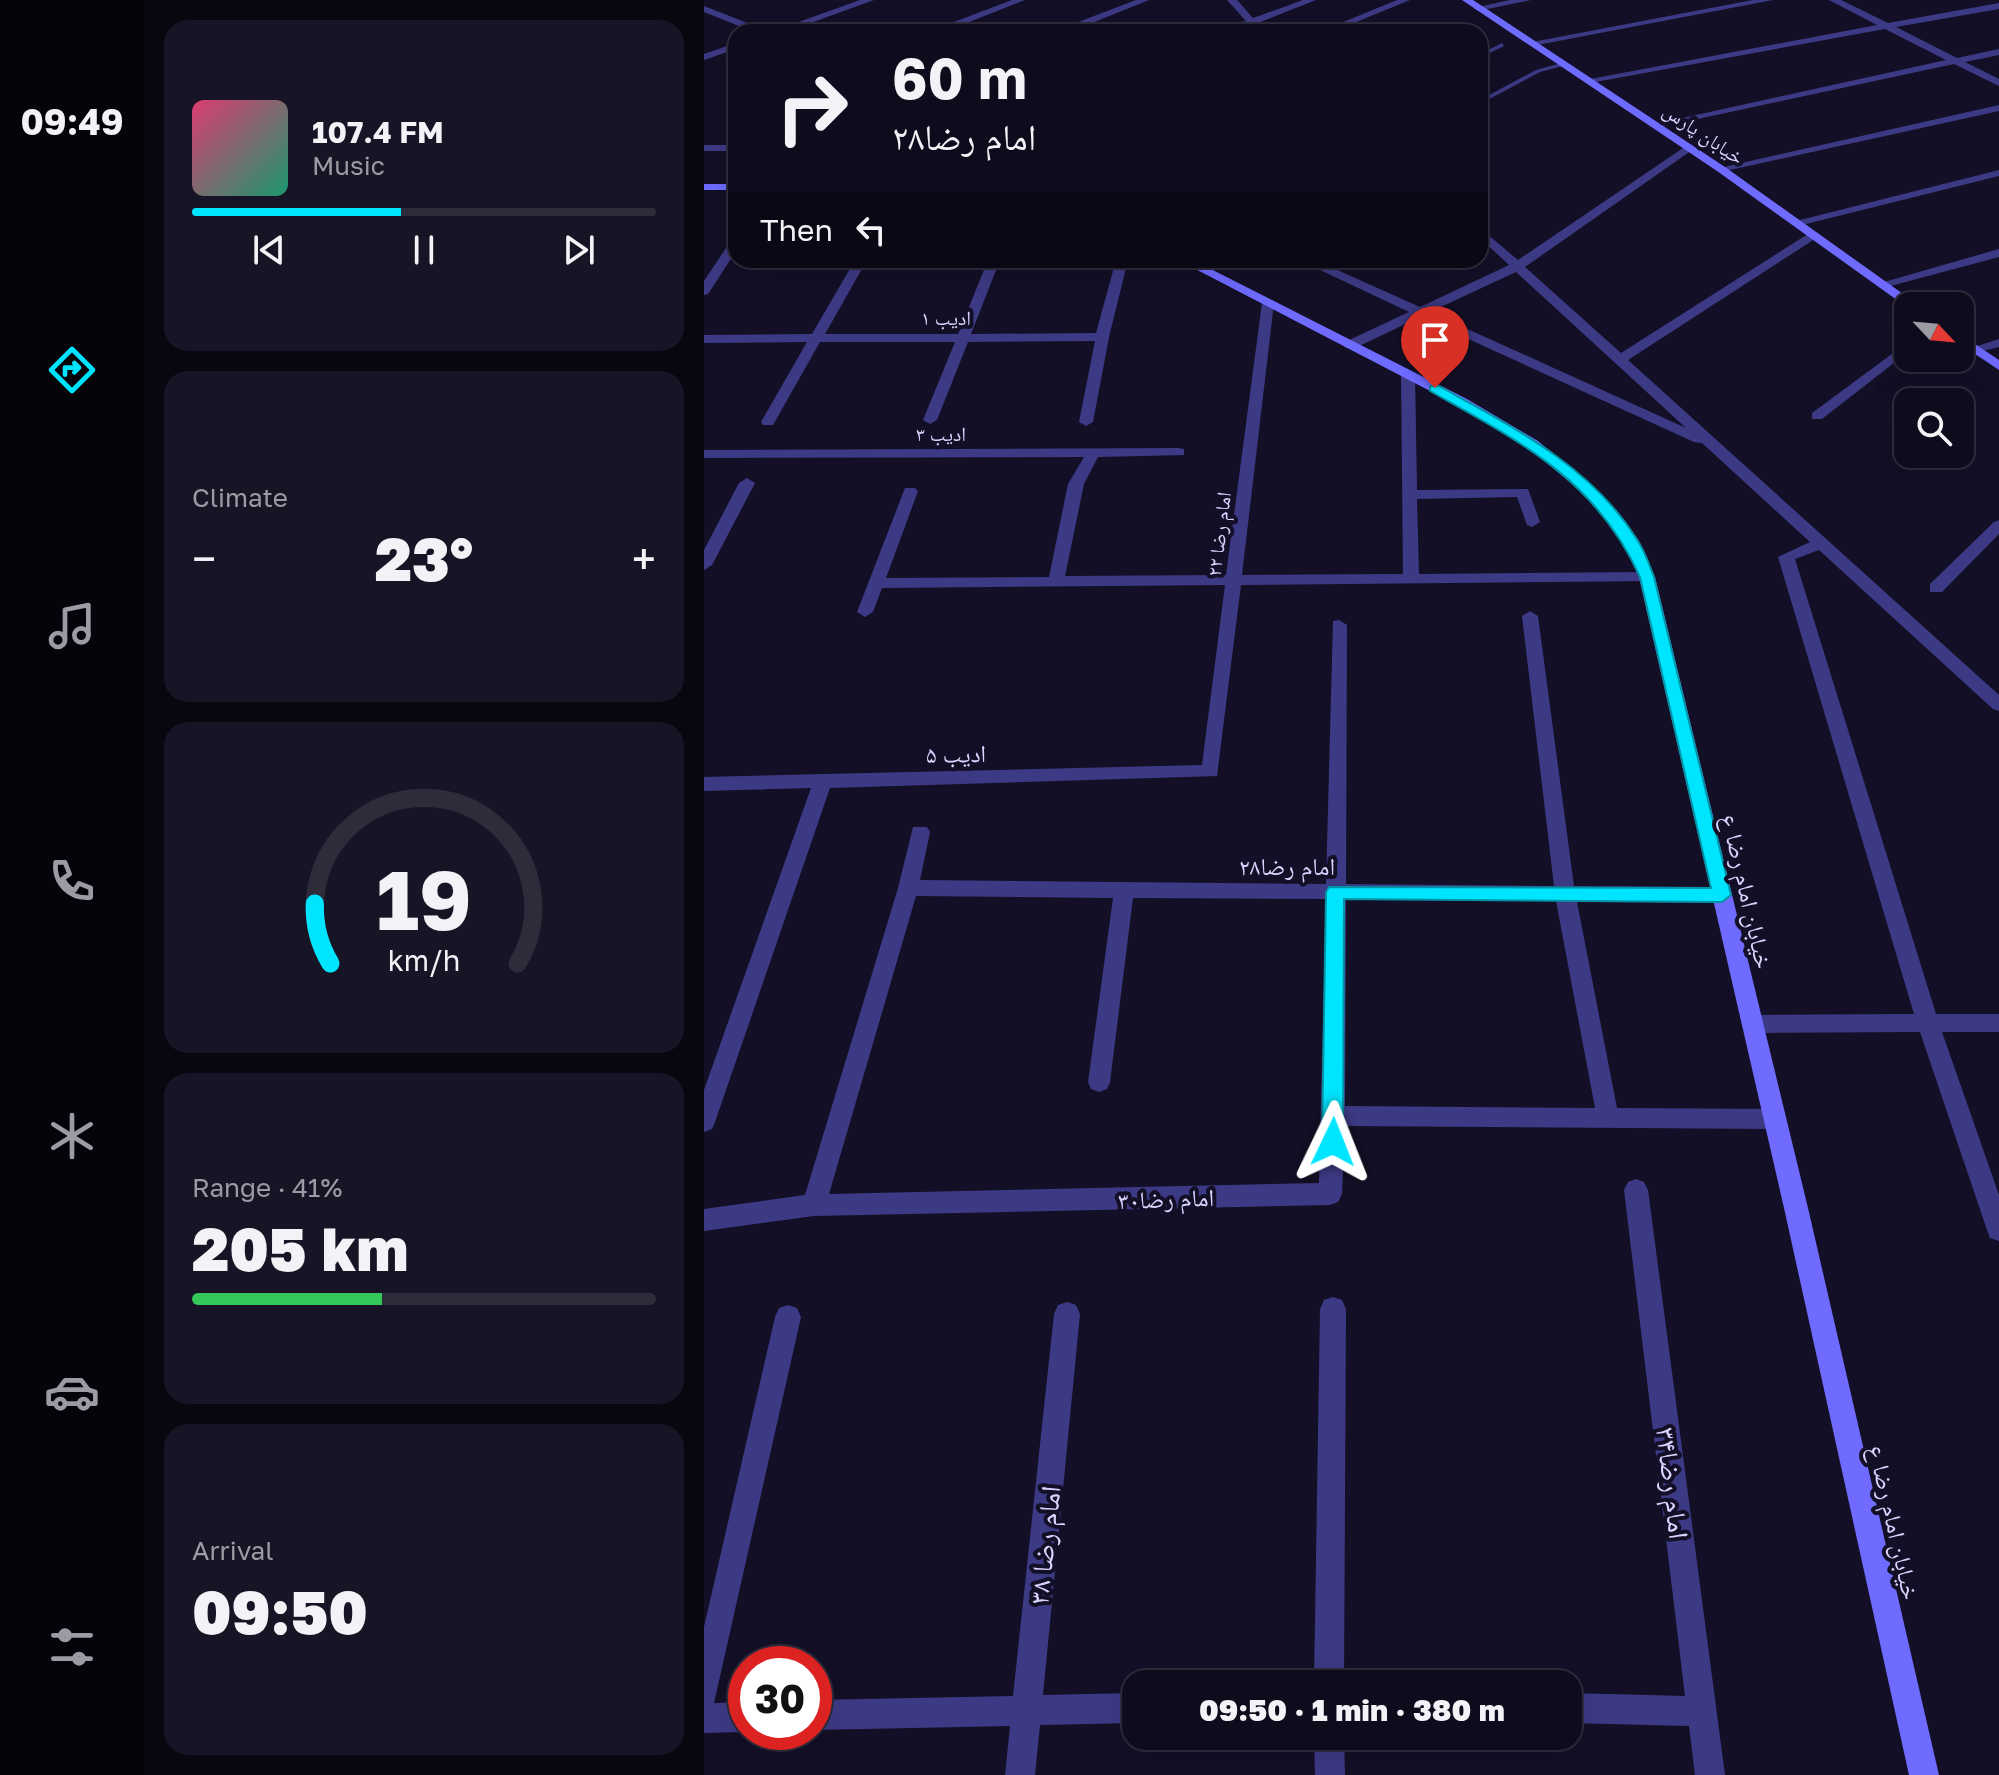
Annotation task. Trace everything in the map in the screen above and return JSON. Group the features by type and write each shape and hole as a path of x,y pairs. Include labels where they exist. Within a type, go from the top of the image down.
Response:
{"main road":[{"name":"خیابان پارس","path":"1467,0 1721,169 1894,292"},
{"path":"704,187 728,187"},
{"name":"خیابان امام رضا ع","path":"1200,268 1408,374 1533,444 1596,497 1630,539 1647,577 1775,1119 1924,1775"},
{"path":"1975,349 1999,366"}],"street":[{"path":"836,0 852,6"},
{"path":"798,24 869,0"},
{"path":"957,24 1020,0"},
{"path":"1083,24 1144,0"},
{"path":"1232,0 1252,22"},
{"path":"1243,24 1311,0"},
{"path":"1344,24 1405,0"},
{"path":"1478,8 1526,0"},
{"path":"1532,43 1768,0"},
{"path":"1834,0 1999,83"},
{"path":"1590,80 1999,6"},
{"path":"704,9 742,24"},
{"path":"704,57 728,49"},
{"path":"1656,125 1999,52"},
{"path":"1721,169 1999,108"},
{"path":"704,148 728,148"},
{"path":"1350,345 1518,266 1690,148"},
{"path":"1798,222 1999,173"},
{"path":"1620,359 1815,235"},
{"path":"1488,240 1999,705"},
{"path":"1883,284 1999,253"},
{"path":"704,291 728,254"},
{"path":"768,422 857,268"},
{"path":"930,420 991,268"},
{"path":"1086,422 1102,337 1120,268"},
{"path":"1323,268 1715,447"},
{"name":"امام رضا ۲۲","path":"1210,771 1268,303"},
{"name":"ادیب ۱","path":"704,339 1102,337"},
{"path":"1975,349 1999,343"},
{"path":"1817,416 1894,357"},
{"path":"1408,374 1411,578"},
{"name":"ادیب ۳","path":"704,454 1179,452"},
{"path":"1056,581 1076,484 1093,453"},
{"path":"704,565 747,483"},
{"path":"865,612 910,491"},
{"path":"1410,495 1523,492 1532,522"},
{"path":"1936,588 1999,525"},
{"path":"1822,543 1786,557 1928,1024 1999,1230"},
{"path":"875,583 1647,577"},
{"path":"1530,616 1565,894 1608,1118"},
{"path":"1339,625 1334,1116 1775,1119"},
{"name":"ادیب ۵","path":"704,784 1210,771"},
{"path":"704,1122 823,780"},
{"path":"704,1220 814,1205 908,888 920,832"},
{"name":"امام رضا۲۸","path":"908,888 1722,895"},
{"path":"1099,1082 1124,890"},
{"path":"1753,1024 1999,1023"},
{"name":"امام رضا۳۰","path":"814,1205 1330,1194 1334,1116"},
{"name":"امام رضا۳۴","path":"1636,1190 1710,1775"},
{"path":"1329,1670 1333,1309"},
{"name":"امام رضا ۳۸","path":"1020,1775 1067,1314"},
{"path":"704,1692 788,1317"},
{"path":"832,1715 1122,1708"},
{"path":"1582,1708 1701,1711"},
{"path":"704,1718 728,1717"},
{"path":"1329,1750 1330,1775"}],"lane":[{"path":"1488,52 1502,45"},
{"path":"1488,98 1538,71 1565,64"}],"route":[{"path":"1333,1142 1335,892 1722,895 1647,577 1630,539 1596,497 1533,444 1435,388"}]}
